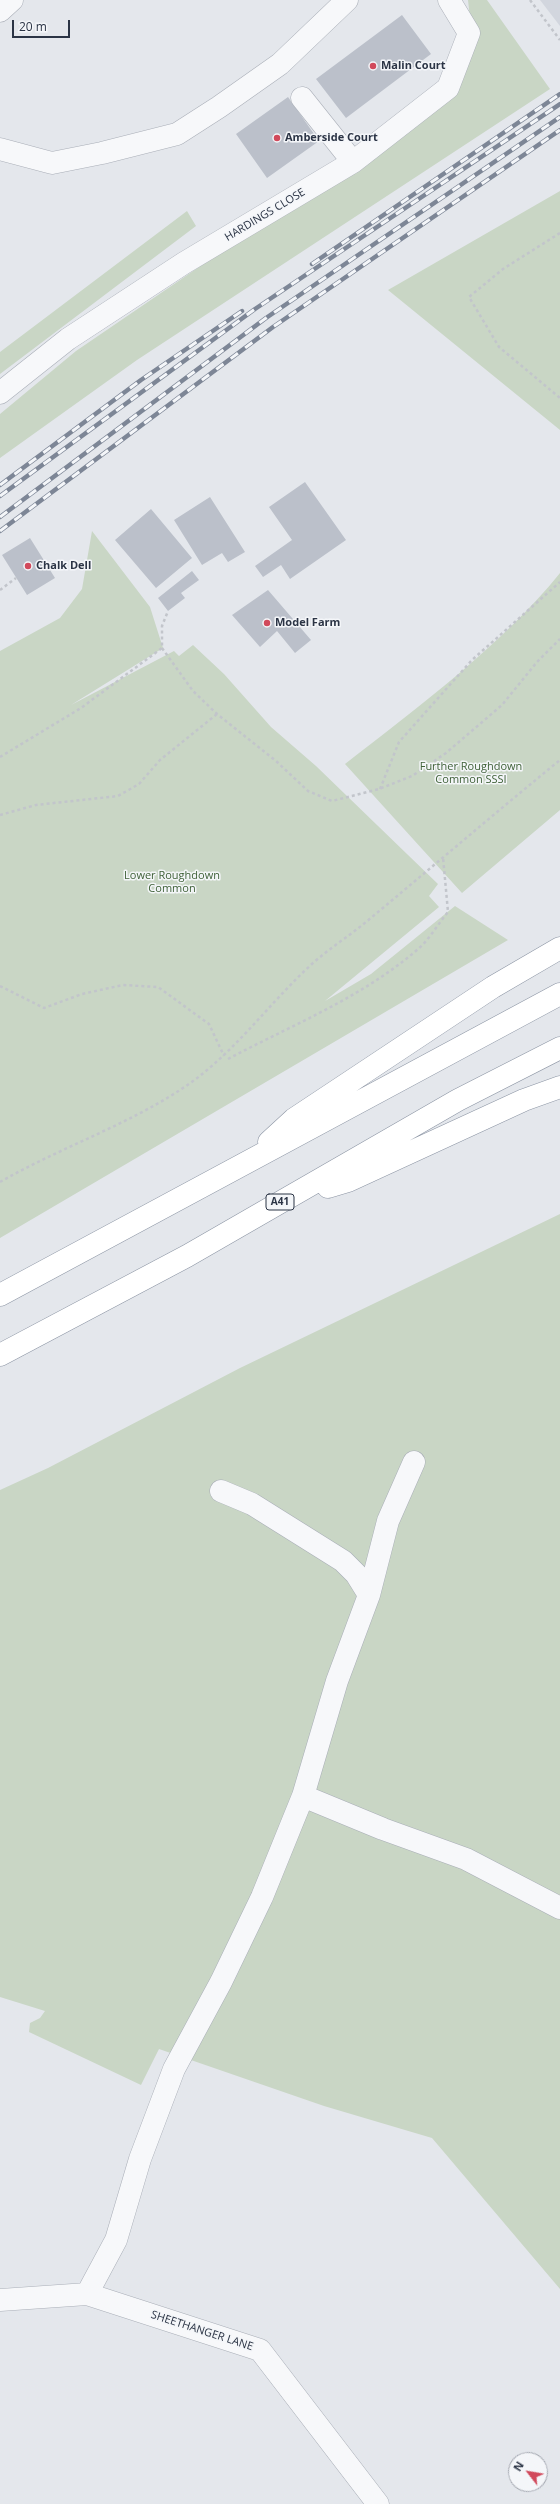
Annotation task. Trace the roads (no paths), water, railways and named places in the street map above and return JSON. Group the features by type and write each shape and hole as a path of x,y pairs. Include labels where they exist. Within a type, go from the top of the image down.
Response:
{"highway":[{"path":"246,1163 294,1119 492,987 560,948"},
{"path":"0,1295 560,994"},
{"name":"A41","path":"0,1355 187,1256 458,1100 560,1048"},
{"path":"276,1205 348,1180 524,1100 560,1087"}],"street":[{"path":"0,11 12,0"},
{"path":"0,149 52,163 102,153 177,134 219,107 280,64 347,0"},
{"name":"HARDINGS CLOSE","path":"0,393 75,334 184,263 353,162 448,88 469,33 449,0"},
{"path":"302,98 353,162"},
{"path":"87,2294 116,2240 140,2159 174,2069 221,1982 259,1904 303,1796 337,1681 369,1595 388,1521 414,1462"},
{"path":"221,1491 252,1504 343,1561 356,1574 369,1595"},
{"path":"303,1796 383,1829 466,1859 560,1908"},
{"name":"SHEETHANGER LANE","path":"0,2300 87,2294 260,2350 378,2504"}],"railway":[{"path":"312,264 560,94"},
{"path":"0,496 255,309 560,104"},
{"path":"0,517 266,318 560,117"},
{"path":"0,531 273,327 560,130"},
{"path":"0,485 141,380 242,311"}],"place":[{"name":"Malin Court","path":"373,66"},
{"name":"Amberside Court","path":"277,138"},
{"name":"Chalk Dell","path":"28,566"},
{"name":"Model Farm","path":"267,623"}],"park label":[{"name":"Further Roughdown Common SSSI","path":"471,773"},
{"name":"Lower Roughdown Common","path":"172,882"}]}
